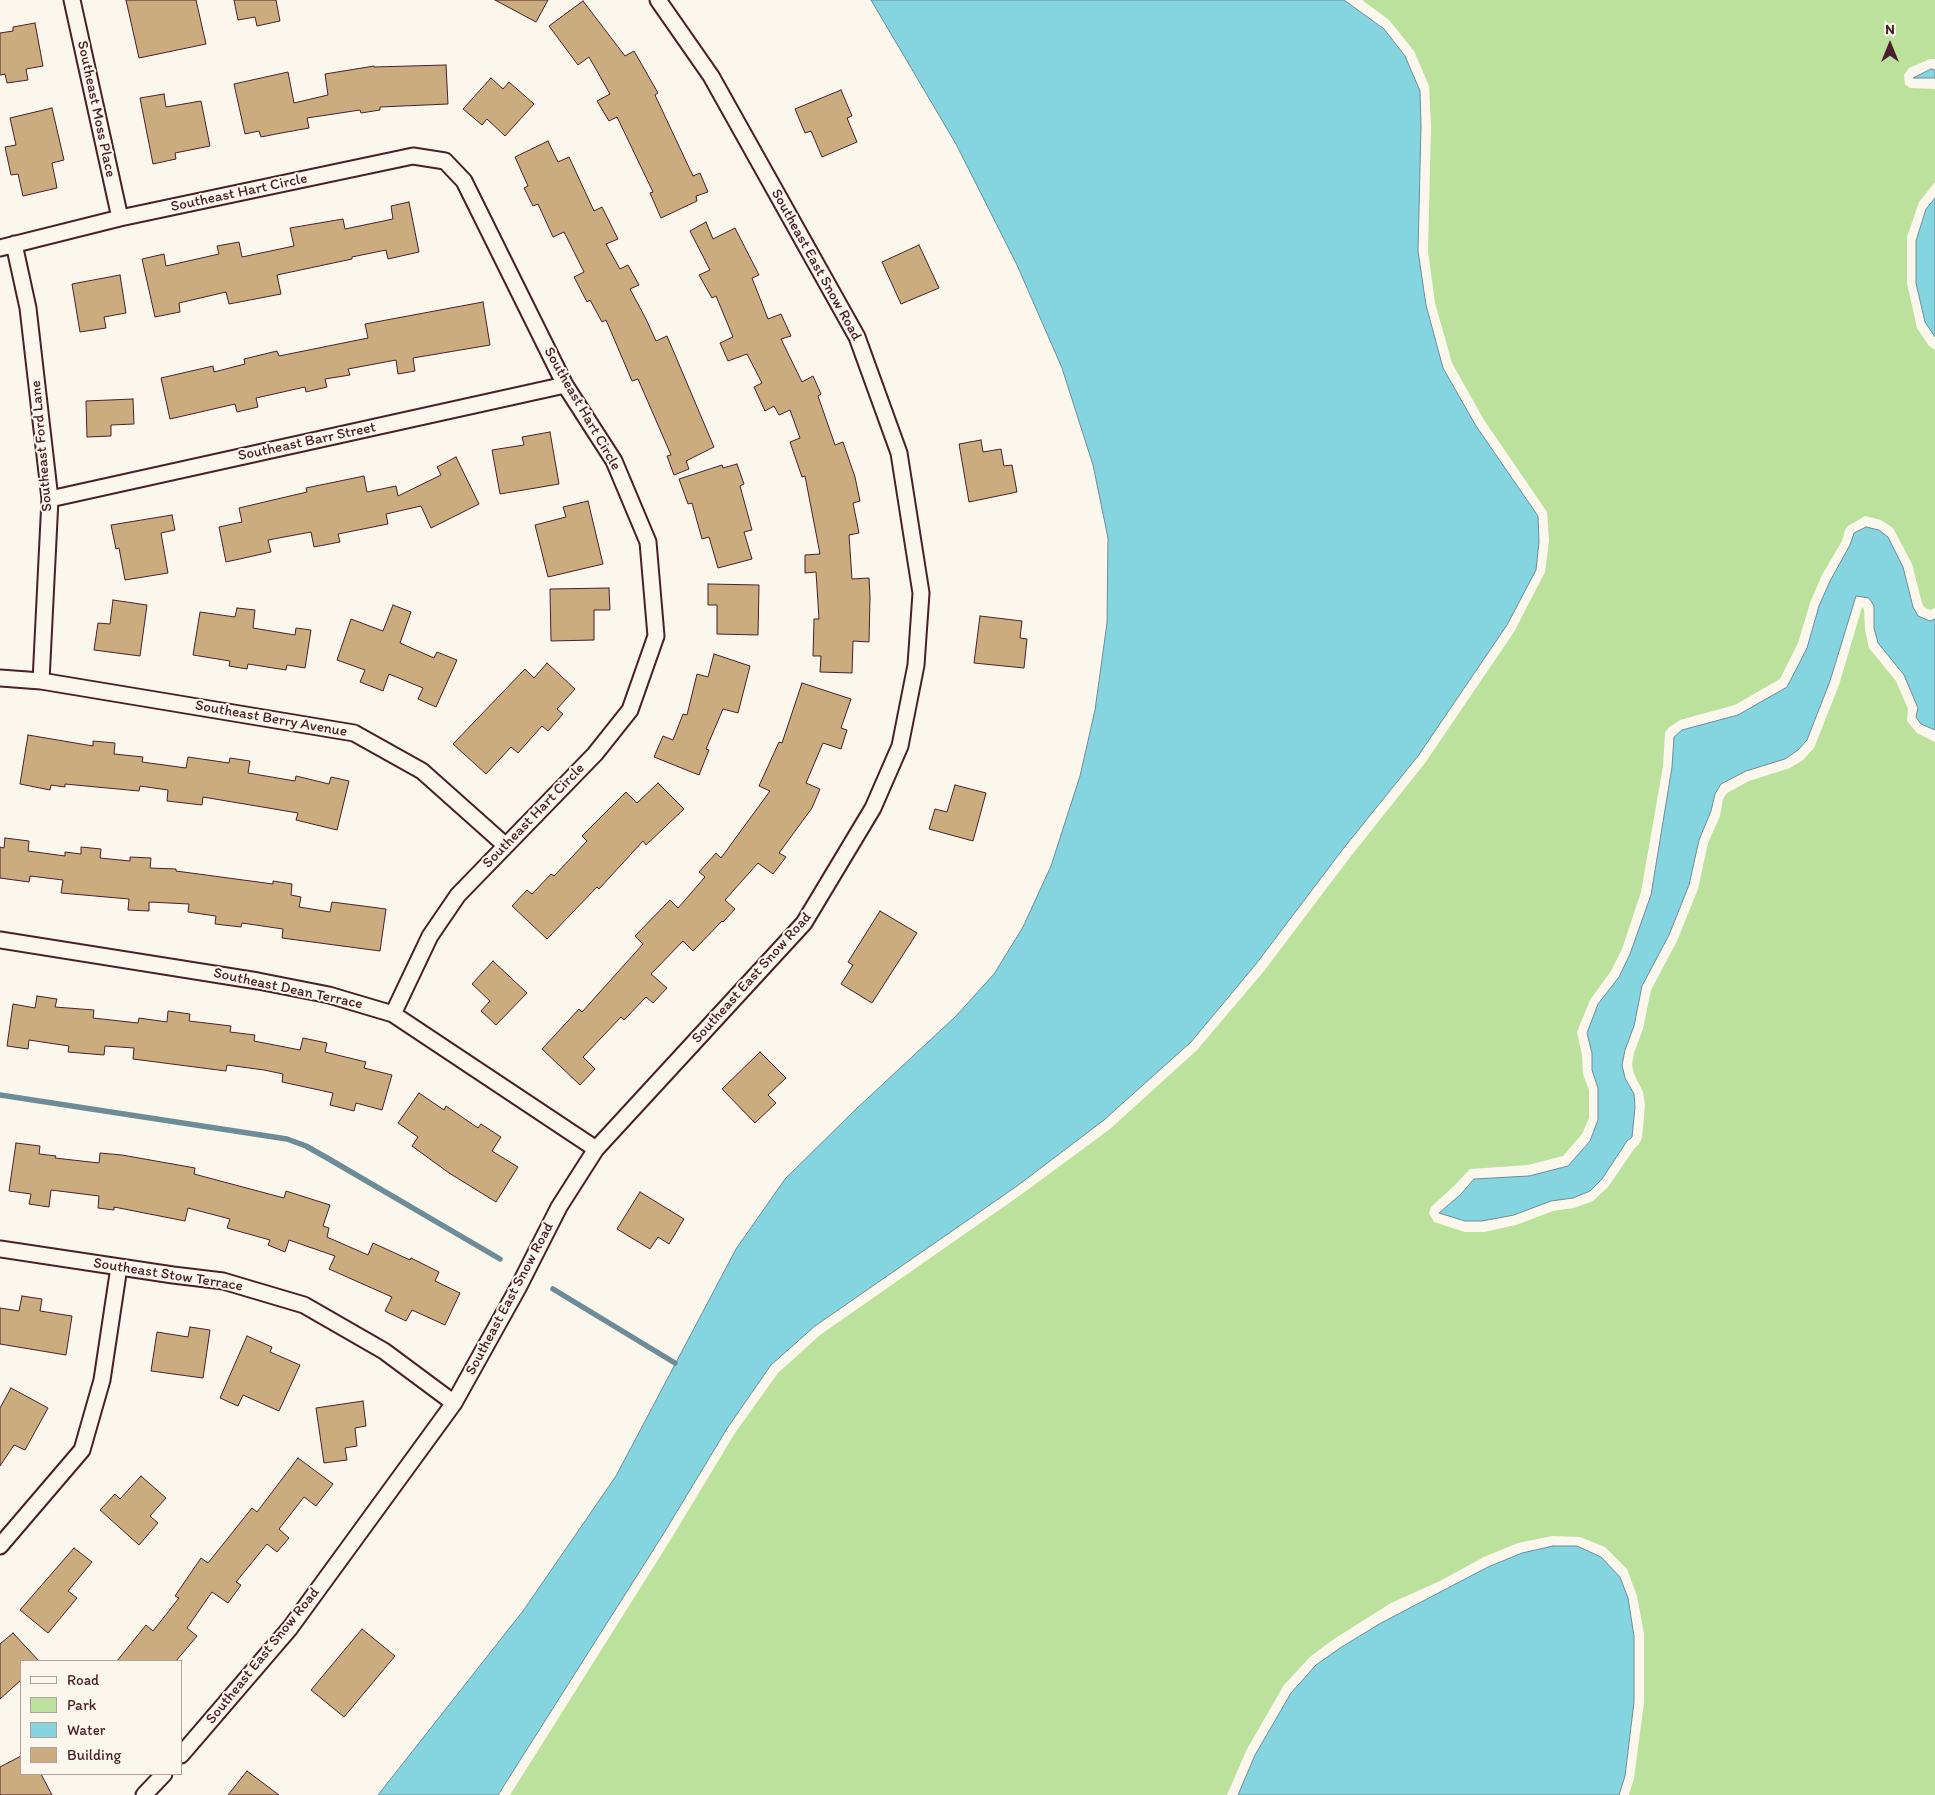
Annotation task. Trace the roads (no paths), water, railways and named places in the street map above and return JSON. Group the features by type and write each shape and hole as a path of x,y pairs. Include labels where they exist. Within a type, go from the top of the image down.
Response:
{"street":[{"name":"Southeast Moss Place","path":"72,0 120,218"},
{"name":"Southeast East Snow Road","path":"182,1754 290,1628 454,1403 518,1288 559,1207 596,1149 804,923 873,808 900,746 916,665 921,593 899,453 857,337 711,76 658,0"},
{"name":"Southeast Hart Circle","path":"7,246 120,218 413,156 445,161 464,181 565,385 614,461 648,542 656,636 630,710 595,754 458,895 430,936 393,1014"},
{"name":"Southeast Ford Lane","path":"7,246 28,308 50,499 41,681"},
{"name":"Southeast Barr Street","path":"50,499 565,385"},
{"name":"Southeast Berry Avenue","path":"0,678 41,681 354,733 422,771 505,846"},
{"name":"Southeast Dean Terrace","path":"0,940 258,981 329,995 393,1014 596,1149"},
{"name":"Southeast Stow Terrace","path":"0,1249 222,1281 304,1305 384,1351 454,1403"},
{"path":"0,1546 82,1450 102,1380 118,1267"},
{"path":"144,1795 163,1775"}],"water":[{"path":"871,0 1344,0 1384,29 1405,56 1420,91 1418,251 1426,305 1443,368 1476,426 1538,516 1539,542 1536,570 1507,625 1418,756 1343,849 1256,964 1191,1042 1104,1120 1017,1186 815,1326 771,1365 728,1427 664,1533 498,1795 378,1795 523,1611 616,1476 736,1249 785,1179 855,1110 956,1016 994,974 1023,927 1051,866 1080,776 1095,710 1107,623 1108,538 1093,465 1062,368 1017,265 956,144"},
{"path":"1931,69 1935,70 1935,78 1913,78"},
{"path":"1935,198 1935,337 1925,322 1916,283 1916,241 1926,209"},
{"path":"1866,527 1879,530 1888,537 1903,567 1913,607 1918,616 1930,621 1935,619 1935,730 1921,724 1916,717 1918,708 1904,675 1878,643 1874,628 1874,606 1869,598 1856,596 1830,681 1807,740 1798,750 1785,759 1746,771 1721,784 1715,794 1711,811 1699,840 1689,885 1669,935 1642,986 1634,1026 1625,1050 1622,1065 1625,1078 1634,1094 1635,1107 1632,1137 1627,1141 1602,1179 1590,1191 1573,1198 1551,1201 1514,1215 1482,1221 1465,1221 1439,1213 1461,1194 1474,1179 1529,1176 1568,1166 1590,1141 1598,1120 1598,1088 1592,1070 1592,1053 1587,1033 1598,1004 1619,977 1630,954 1651,895 1672,767 1674,737 1682,730 1738,715 1787,687 1807,648 1819,606 1830,581 1850,545 1854,533"},
{"path":"1553,1546 1577,1546 1601,1557 1620,1577 1628,1598 1634,1636 1634,1702 1625,1776 1619,1795 1238,1795 1255,1755 1291,1693 1316,1665 1381,1623 1488,1567 1522,1553"}],"waterway":[{"path":"0,1095 287,1139 306,1146 500,1259"},
{"path":"553,1289 675,1363"}]}
